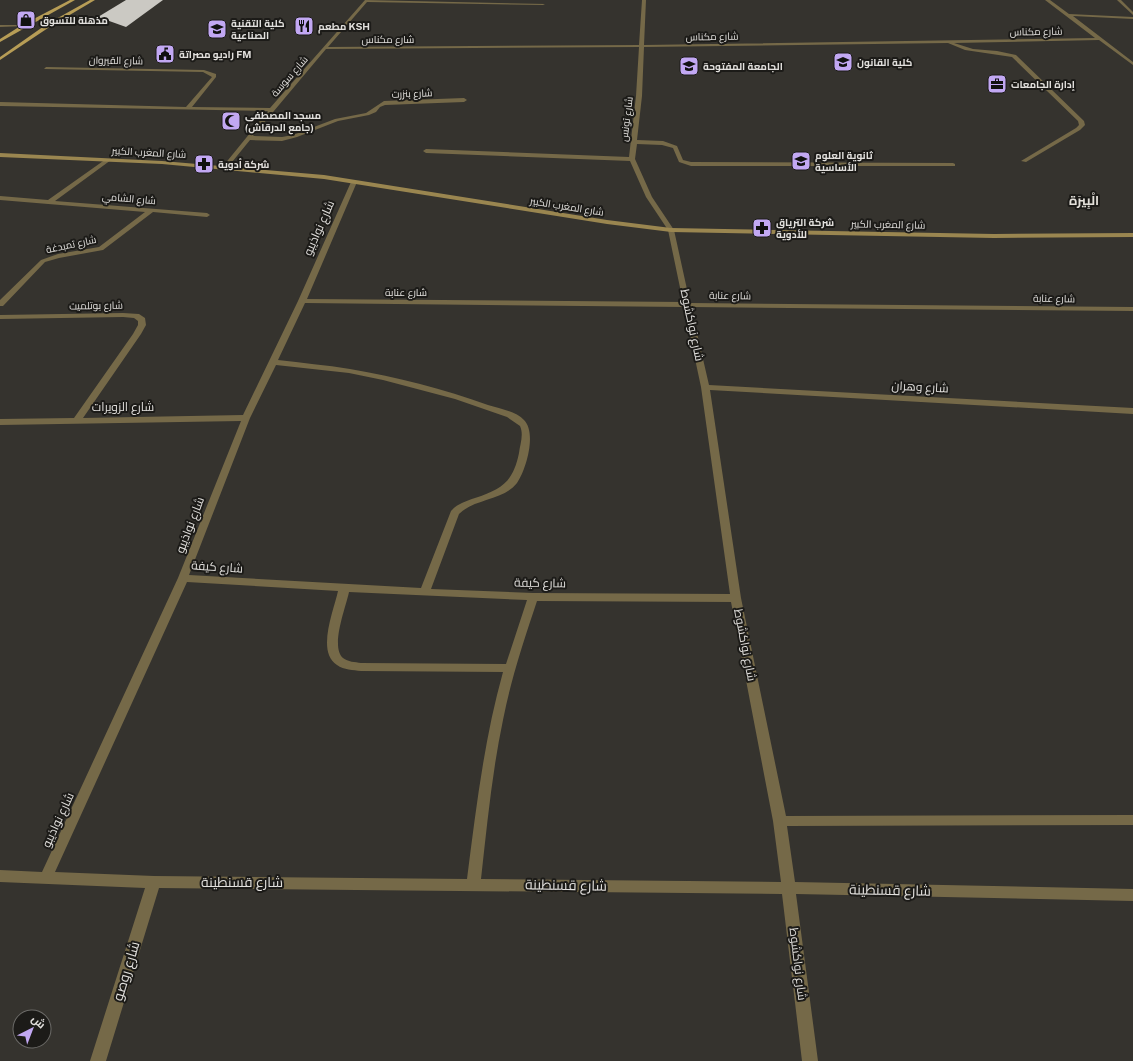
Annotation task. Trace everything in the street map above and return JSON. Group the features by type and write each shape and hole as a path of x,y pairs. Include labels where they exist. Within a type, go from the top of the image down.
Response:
{"main road":[{"path":"0,41 24,26 73,0"},
{"path":"0,59 49,24 93,0"}],"street":[{"path":"366,0 543,4"},
{"name":"شارع سوسة","path":"226,166 366,0"},
{"name":"شارع تونس","path":"644,0 639,96 632,159 649,197 671,230"},
{"path":"1047,0 1133,64"},
{"path":"1119,0 1133,14"},
{"path":"1069,15 1133,18"},
{"path":"0,26 24,26"},
{"name":"شارع مكناس","path":"326,48 641,46 1098,39"},
{"path":"948,42 967,50 1002,52 1014,56 1081,121 1082,125 1078,129 1024,161"},
{"name":"شارع القيروان","path":"46,68 211,72 214,77 188,108"},
{"name":"شارع بنزرت","path":"249,138 282,139 295,136 337,120 366,114 374,111 378,106 384,103 464,100"},
{"path":"0,104 272,110"},
{"path":"634,142 669,144 675,147 681,160 691,164 953,165"},
{"path":"426,151 632,159"},
{"name":"شارع المغرب الكبير","path":"0,154 226,166 324,177 607,222 671,230 700,232 994,236 1133,236"},
{"path":"50,201 108,160"},
{"name":"شارع نواذيبو","path":"46,876 183,578 246,418 302,301 354,182"},
{"name":"شارع الشامي","path":"0,202 3,198 207,215"},
{"name":"شارع تمبدغة","path":"0,304 43,261 58,256 101,249 152,210"},
{"name":"شارع نواكشوط","path":"671,230 705,387 736,598 780,820 810,1061"},
{"name":"شارع عنابة","path":"302,301 1133,309"},
{"name":"شارع بوتلميت","path":"0,317 124,315 136,316 142,320 142,325 137,334 77,420"},
{"path":"274,362 349,371 422,387 510,415 522,421 526,428 527,435 515,480 508,488 464,505 454,513 425,591"},
{"name":"شارع وهران","path":"705,387 1133,411"},
{"name":"شارع الزويرات","path":"0,422 246,418"},
{"name":"شارع كيفة","path":"183,578 344,588 533,597 736,598"},
{"path":"344,588 332,650 334,657 340,662 347,665 361,667 511,668"},
{"path":"473,884 490,753 497,717 533,597"},
{"path":"780,820 1133,820"},
{"name":"شارع قسنطينة","path":"0,876 46,876 154,882 788,888 1133,895"},
{"name":"شارع روصو","path":"98,1061 154,882"}],"building":[{"path":"126,0 163,0 126,27 98,17"}],"place":[{"name":"مذهلة للتسوق","path":"26,20"},
{"name":"مطعم KSH","path":"304,26"},
{"name":"كلية التقنية الصناعية","path":"217,29"},
{"name":"راديو مصراتة FM","path":"165,54"},
{"name":"كلية القانون","path":"843,62"},
{"name":"الجامعة المفتوحة","path":"689,66"},
{"name":"إدارة الجامعات","path":"997,84"},
{"name":"مسجد المصطفى (جامع الدرقاش)","path":"231,121"},
{"name":"ثانوية العلوم الأساسية","path":"801,161"},
{"name":"شركة أدوية","path":"204,164"},
{"name":"شركة الترياق للأدوية","path":"762,228"}],"district":[{"name":"الْبِيرَة","path":"1084,200"}]}
